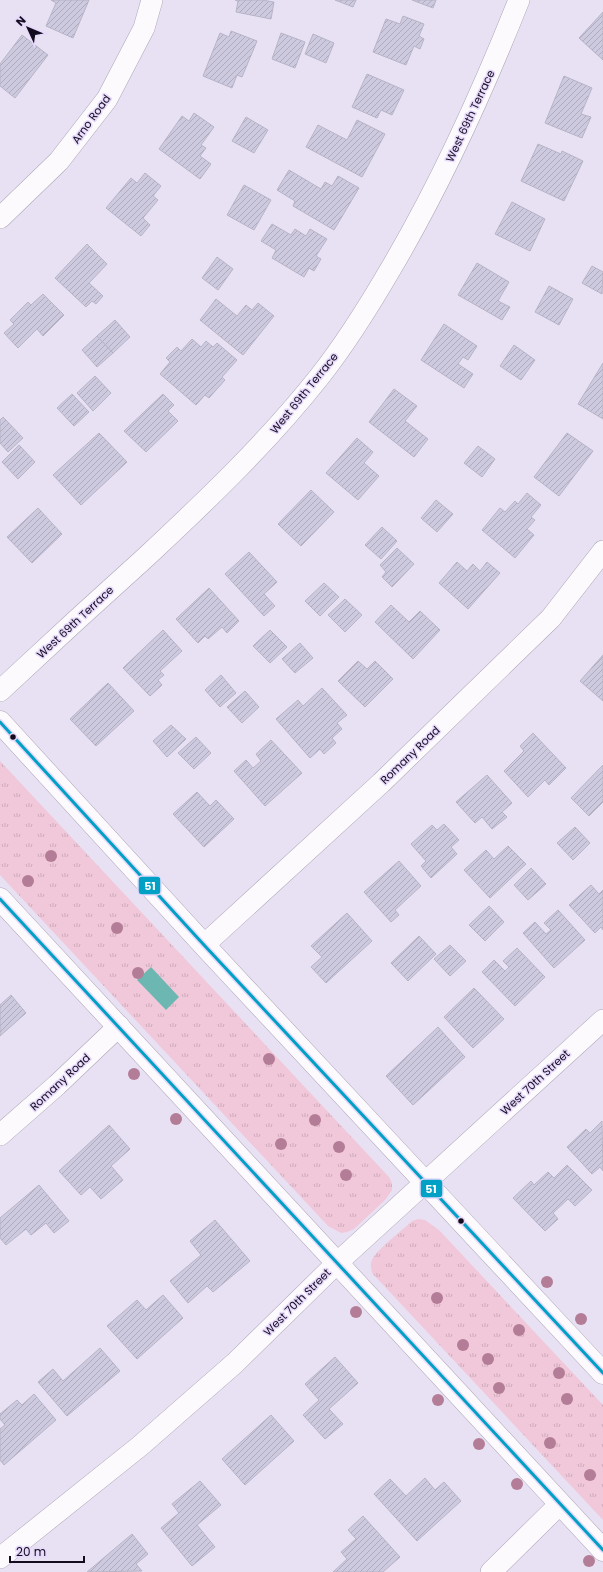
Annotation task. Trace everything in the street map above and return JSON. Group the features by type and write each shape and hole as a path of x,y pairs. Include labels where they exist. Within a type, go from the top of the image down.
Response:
{"main road":[{"path":"0,722 204,945 603,1373"},
{"path":"0,899 603,1550"}],"street":[{"name":"Arno Road","path":"0,218 59,161 107,99 144,28 152,0"},
{"name":"West 69th Terrace","path":"0,691 196,510 267,438 320,376 366,311 415,229 460,140 497,56 519,0"},
{"name":"Romany Road","path":"204,945 381,783 551,618 603,551"},
{"name":"West 70th Street","path":"0,1558 140,1446 235,1363 337,1263 603,1020"},
{"name":"Romany Road","path":"0,1135 57,1085 119,1026"},
{"path":"490,1572 560,1504"}],"green space":[{"path":"0,761 389,1177 392,1183 392,1190 385,1200 354,1229 341,1233 328,1226 0,875"},
{"path":"418,1219 425,1220 439,1230 603,1405 603,1520 372,1273 372,1260 384,1245 412,1221"}],"shaded area":[{"path":"151,967 179,997 166,1010 137,980"}],"building":[{"path":"51,0 89,0 73,38 46,26 56,3"},
{"path":"235,0 262,0 274,2 271,19 236,12 238,1"},
{"path":"335,0 356,0 353,7"},
{"path":"412,0 436,0 433,8"},
{"path":"603,12 603,60 579,38"},
{"path":"403,16 424,24 419,36 424,39 420,49 414,46 406,65 373,52 386,19 400,24"},
{"path":"231,31 257,41 242,77 237,75 232,88 203,76 220,33 229,37"},
{"path":"281,33 305,42 295,68 272,59"},
{"path":"313,34 334,43 326,63 305,54"},
{"path":"22,35 48,55 15,98 0,86 0,64"},
{"path":"367,74 404,90 392,115 381,110 377,118 352,107"},
{"path":"564,76 592,88 581,114 591,117 582,138 545,123"},
{"path":"194,113 214,127 201,145 206,148 200,156 211,164 200,179 159,149 182,116 189,121"},
{"path":"246,117 268,130 254,153 232,141"},
{"path":"357,120 385,134 362,177 306,147 318,125 347,140"},
{"path":"538,144 561,154 562,151 583,161 564,201 521,181"},
{"path":"289,170 321,189 325,182 332,186 338,176 359,188 334,230 293,206 295,201 277,190"},
{"path":"145,173 161,186 153,196 158,200 143,218 150,225 141,236 106,208 131,178 137,183"},
{"path":"244,185 271,200 254,230 227,215"},
{"path":"512,202 545,219 530,251 495,234"},
{"path":"272,224 291,235 295,229 306,236 310,229 327,239 316,256 321,259 314,271 309,268 304,277 272,258 276,250 261,241"},
{"path":"87,244 107,264 89,283 103,296 96,304 92,301 86,307 55,278"},
{"path":"217,257 233,269 218,290 202,278"},
{"path":"477,263 509,282 498,301 510,307 502,320 458,295"},
{"path":"592,266 603,272 602,294 582,283"},
{"path":"549,286 573,299 559,325 535,312"},
{"path":"43,294 64,315 43,336 37,329 18,348 4,333 14,324 10,320 28,302 31,305"},
{"path":"216,299 237,316 246,305 252,310 258,303 274,316 243,355 200,320"},
{"path":"115,320 130,337 113,353 97,336"},
{"path":"444,324 477,346 468,360 463,357 458,364 473,374 464,388 421,360"},
{"path":"97,336 113,353 97,367 82,350"},
{"path":"192,339 201,347 206,341 213,347 217,343 237,360 222,377 225,380 209,398 205,395 196,405 160,374 170,362 166,358 177,347 181,351"},
{"path":"514,345 535,360 521,380 500,366"},
{"path":"603,363 603,419 578,404"},
{"path":"95,376 111,393 93,411 77,393"},
{"path":"394,389 417,406 405,421 428,439 414,457 369,422"},
{"path":"72,394 89,412 74,426 57,408"},
{"path":"163,394 174,405 168,411 178,421 146,452 124,431"},
{"path":"3,417 23,438 8,452 0,443 0,420"},
{"path":"99,433 127,462 81,505 53,475"},
{"path":"567,433 593,451 559,496 534,477"},
{"path":"357,438 373,452 364,463 379,476 358,500 326,473"},
{"path":"19,445 35,462 18,479 2,462"},
{"path":"478,446 495,459 482,477 464,463"},
{"path":"311,490 334,512 301,546 278,524"},
{"path":"527,493 541,505 531,517 535,520 527,529 534,535 515,558 482,530 500,508 505,512 515,501 518,504"},
{"path":"436,500 453,514 437,532 421,518"},
{"path":"38,508 62,534 32,563 7,537"},
{"path":"382,527 397,541 381,559 365,545"},
{"path":"397,548 414,564 392,587 382,577 386,572 380,565"},
{"path":"249,552 277,582 264,594 275,606 264,616 225,574"},
{"path":"457,562 467,571 473,564 480,571 487,562 500,573 468,609 439,583"},
{"path":"324,583 339,597 320,616 305,601"},
{"path":"209,588 239,621 227,633 222,627 208,639 205,636 198,643 176,619"},
{"path":"345,599 362,615 345,632 328,615"},
{"path":"391,605 409,622 420,611 440,630 413,659 375,622"},
{"path":"163,630 182,651 160,671 164,675 158,680 162,685 150,696 123,668"},
{"path":"270,630 287,647 270,663 253,646"},
{"path":"300,643 313,658 295,673 282,659"},
{"path":"603,655 603,701 580,681"},
{"path":"358,661 367,669 375,661 393,679 365,707 338,681"},
{"path":"221,675 236,693 220,707 205,690"},
{"path":"108,683 134,711 96,746 70,719"},
{"path":"322,688 347,715 337,723 342,729 332,738 336,743 324,754 320,749 310,758 276,719 298,700 303,706"},
{"path":"245,691 259,707 242,723 227,707"},
{"path":"171,725 186,739 167,757 153,741"},
{"path":"533,733 566,768 549,785 545,780 528,797 504,771 524,751 520,746"},
{"path":"196,737 211,753 194,769 178,753"},
{"path":"271,740 302,773 265,806 234,771 246,760 253,768 261,761 256,754"},
{"path":"603,765 603,802 589,816 571,798"},
{"path":"487,775 512,803 502,812 507,817 492,829 482,817 475,823 456,802"},
{"path":"197,792 210,806 216,800 234,819 204,847 173,814"},
{"path":"444,824 459,840 451,847 457,854 431,878 421,866 426,861 411,844 432,825 437,830"},
{"path":"575,827 590,843 573,860 557,843"},
{"path":"508,846 526,864 490,898 464,870 486,850 494,859"},
{"path":"399,861 421,886 395,910 399,915 391,922 364,892"},
{"path":"531,868 546,884 528,900 514,885"},
{"path":"591,885 599,894 603,890 603,930 601,927 595,933 569,905"},
{"path":"489,906 504,922 485,941 469,925"},
{"path":"558,910 585,940 554,968 523,933 535,922 546,934 551,930 544,923"},
{"path":"347,913 372,941 326,983 311,967 322,957 311,946"},
{"path":"419,936 436,954 408,981 391,963"},
{"path":"450,945 466,961 450,976 434,959"},
{"path":"517,948 545,977 515,1006 482,972 494,960 505,971 509,967 503,961"},
{"path":"474,988 504,1019 473,1048 444,1017"},
{"path":"11,995 26,1013 0,1036 0,1005"},
{"path":"438,1027 465,1057 413,1105 386,1076"},
{"path":"602,1121 603,1171 600,1167 592,1174 567,1147 586,1129 590,1133"},
{"path":"109,1125 130,1149 111,1166 123,1180 101,1199 90,1187 81,1195 59,1171"},
{"path":"567,1165 592,1190 575,1206 568,1199 553,1213 558,1219 545,1231 513,1198 531,1181 534,1185 548,1172 554,1178"},
{"path":"39,1185 69,1221 54,1233 46,1223 31,1235 26,1229 6,1245 0,1238 0,1218"},
{"path":"215,1220 250,1261 213,1292 207,1286 188,1303 170,1281 201,1255 190,1241"},
{"path":"163,1295 183,1318 137,1359 107,1326 137,1300 146,1310"},
{"path":"100,1348 120,1371 67,1416 38,1382 53,1369 63,1381"},
{"path":"335,1357 358,1383 329,1409 343,1424 325,1439 303,1415 319,1400 305,1384"},
{"path":"34,1394 56,1420 4,1465 0,1460 0,1429 5,1425 0,1419 0,1414 17,1400 22,1405"},
{"path":"271,1415 294,1441 245,1485 222,1459"},
{"path":"425,1478 435,1490 444,1482 461,1501 417,1541 374,1494 390,1479 406,1496"},
{"path":"200,1481 221,1505 197,1525 215,1547 192,1566 161,1528 179,1513 172,1504"},
{"path":"363,1516 400,1557 383,1572 333,1572 347,1559 341,1552 356,1539 348,1530"},
{"path":"132,1534 148,1554 136,1564 142,1571 87,1572"}],"transit line":[{"name":"51","path":"0,722 204,945 603,1373"},
{"name":"51","path":"0,899 603,1550"}]}
